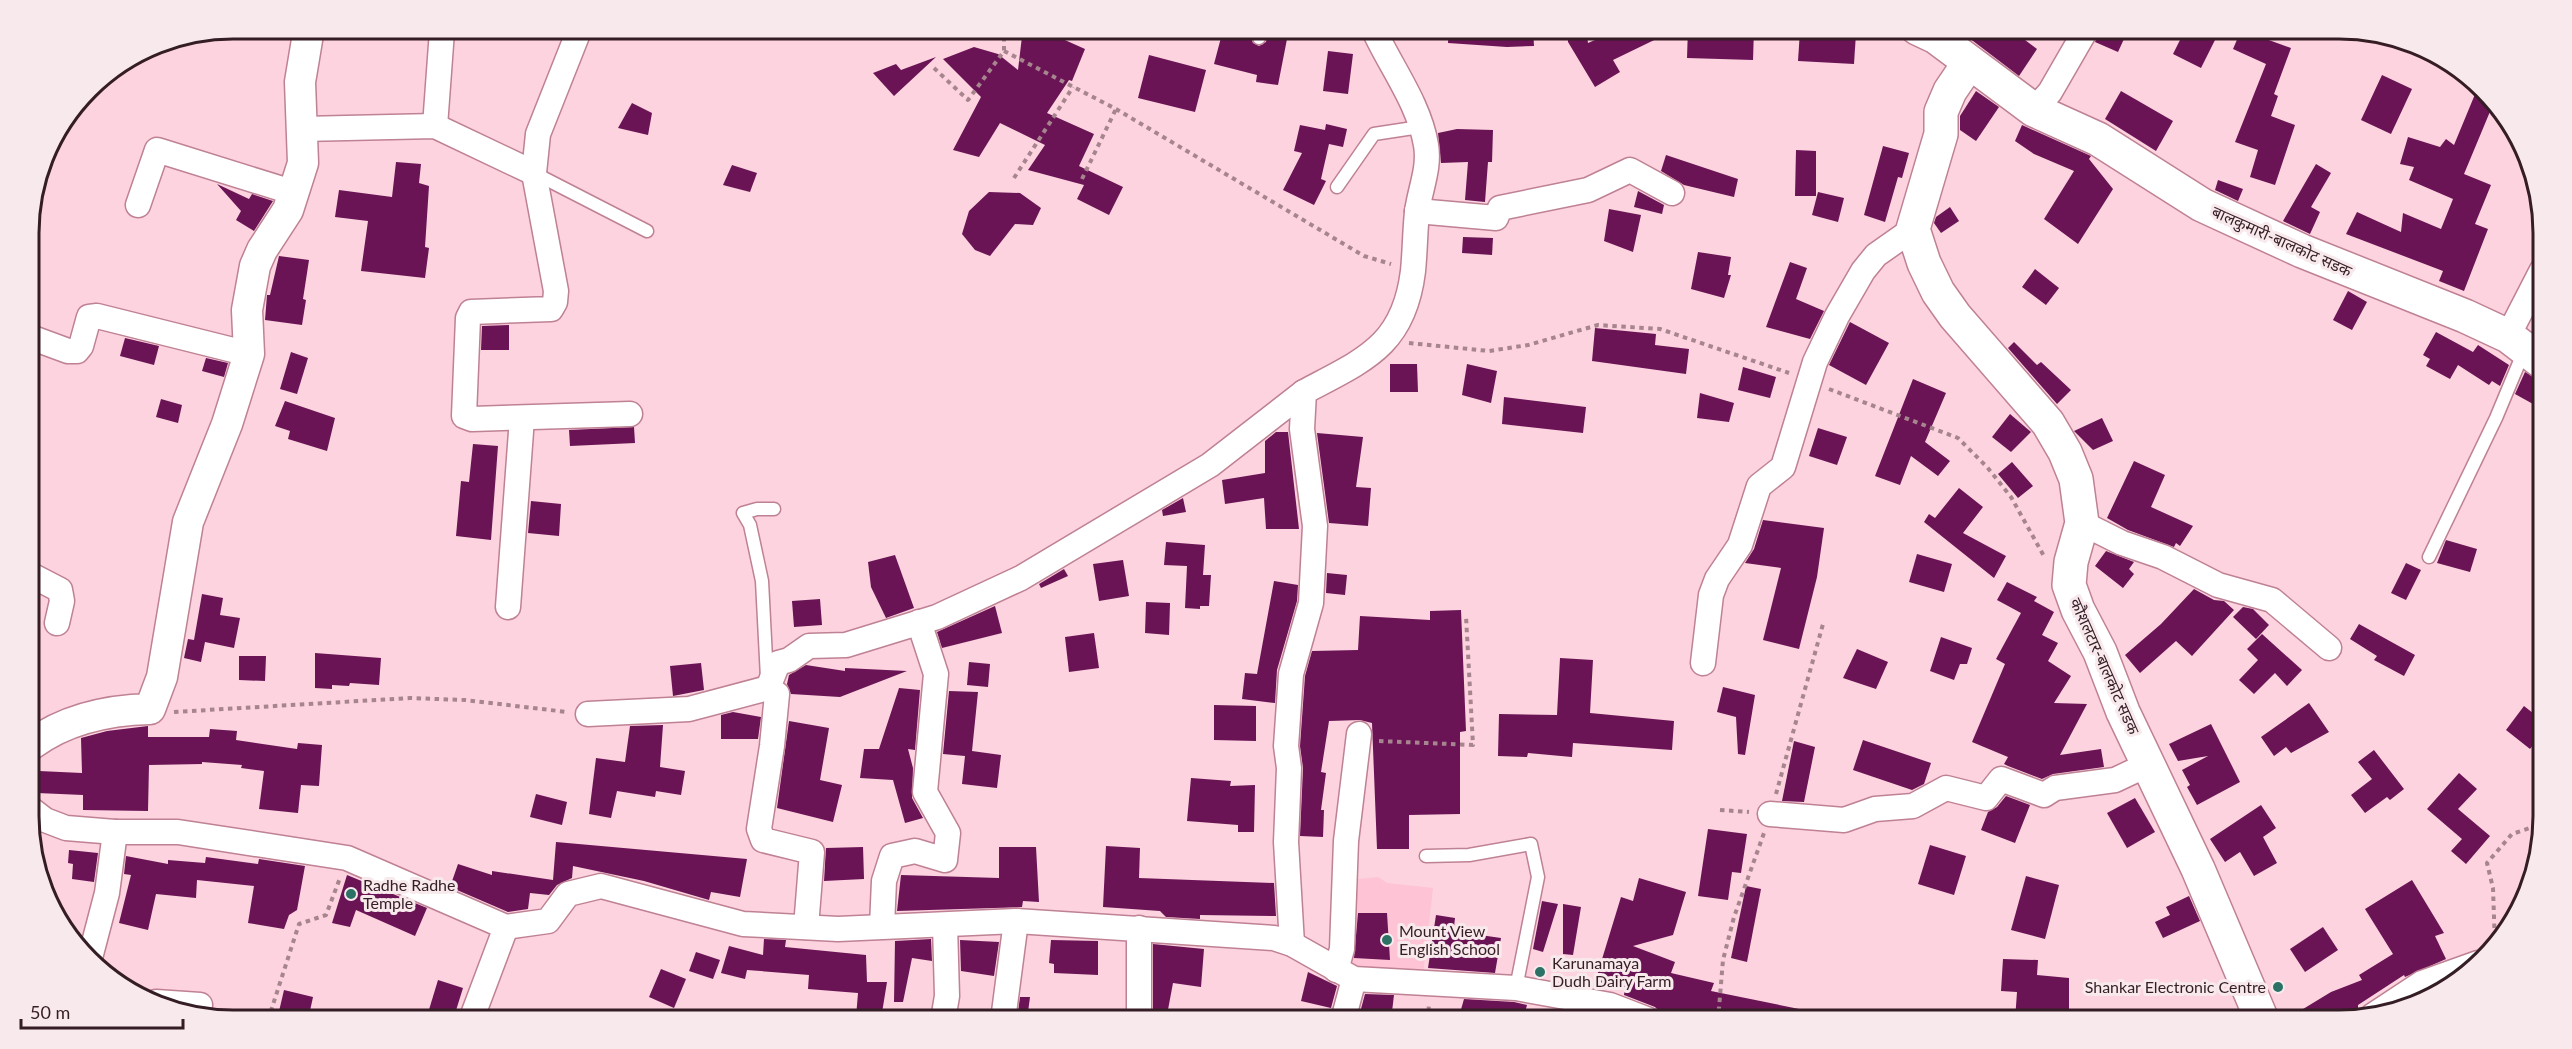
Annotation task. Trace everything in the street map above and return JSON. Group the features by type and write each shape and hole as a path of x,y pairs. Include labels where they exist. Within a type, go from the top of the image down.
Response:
{"main road":[{"name":"बालकुमारी-बालकोट सडक","path":"1939,39 2034,110 2098,139 2202,205 2240,225 2465,316 2531,351"},
{"path":"1913,229 1941,134 1941,112 1950,91 1969,63"},
{"name":"कौशलटार-बालकोट सडक","path":"1913,229 1924,263 1949,308 2048,423 2065,452 2076,478 2082,523 2071,562 2069,585 2078,610 2100,652 2123,712 2150,764 2258,1010"}],"street":[{"path":"39,739 47,733 97,714 150,709 162,677 188,522 227,424 249,354 247,310 255,266 262,250 288,210 303,163 300,82 307,39"},
{"path":"435,126 441,39"},
{"path":"575,39 538,134 534,173 556,291 555,302 550,309 471,312 468,318 464,416 472,419 630,414"},
{"path":"768,688 778,663 789,660 809,646 846,645 890,633 937,617 1021,578 1118,517 1176,486 1231,450 1304,392 1357,364 1387,341 1399,323 1408,299 1413,271 1418,211 1427,166 1426,143 1410,100 1379,39"},
{"path":"2034,110 2050,92 2080,39"},
{"path":"302,129 435,126 534,173"},
{"path":"138,205 157,150 295,193"},
{"path":"1418,211 1496,218 1500,208 1588,190 1629,170 1672,193"},
{"path":"1703,663 1711,595 1717,579 1740,545 1759,486 1784,467 1810,381 1837,316 1863,271 1876,255 1913,229"},
{"path":"39,340 68,351 77,351 81,346 89,317 96,316 249,354"},
{"path":"1293,944 1286,842 1289,768 1286,746 1292,674 1311,603 1315,526 1302,429 1304,392"},
{"path":"508,607 522,418"},
{"path":"2082,523 2122,543 2163,557 2218,585 2272,600 2329,648"},
{"path":"39,579 60,590 62,601 57,623"},
{"path":"882,926 884,881 892,856 915,851 945,860 948,833 925,792 936,674 919,622"},
{"path":"588,714 689,709 768,688 777,694 772,746 759,830 763,840 812,852 806,927"},
{"path":"1344,1010 1345,974 1342,949 1346,841 1359,734"},
{"path":"1770,814 1844,820 1875,809 1913,806 1946,788 1986,798 2001,779 2044,795 2055,788 2115,780 2150,764"},
{"path":"39,815 66,828 115,832 178,832 347,858 506,927 548,921 568,894 601,886 743,924 838,929 1016,921 1058,926 1139,928 1274,938 1293,944 1345,974 1516,988 1610,1005 1623,1010"},
{"path":"92,949 107,893 115,832"},
{"path":"1004,1010 1016,921"},
{"path":"945,925 947,996 945,1010"},
{"path":"475,1010 506,927"},
{"path":"1139,928 1139,1010"},
{"path":"2393,1002 2422,983 2455,971"},
{"path":"188,1004 200,1005"}],"lane":[{"path":"1337,187 1374,134 1420,127"},
{"path":"534,173 647,231"},
{"path":"2429,557 2531,351"},
{"path":"768,688 762,581 750,525 743,513 757,509 774,509"},
{"path":"1426,856 1469,855 1531,844 1538,878 1516,988"}],"path":[{"path":"934,68 968,100 1004,51 1004,39"},
{"path":"1004,51 1116,109 1365,256 1413,271"},
{"path":"1014,178 1073,87"},
{"path":"1082,179 1116,109"},
{"path":"1387,341 1490,351 1528,345 1598,325 1660,329 1810,381 1958,438 1987,466 2011,497 2057,582 2069,585"},
{"path":"1359,734 1371,741 1473,745 1467,616"},
{"path":"150,709 165,712 410,698 465,700 588,714"},
{"path":"1720,810 1770,814"},
{"path":"2495,932 2493,888 2487,863 2512,834 2533,827"},
{"path":"271,1010 299,924 326,915 347,858"}],"shaded area":[{"name":"Mount View English School","path":"1378,877 1387,883 1433,888 1423,975 1347,968 1349,880"}],"building":[{"path":"1022,39 1063,39 1085,49 1072,81 1069,80 1047,113 1094,134 1079,166 1123,187 1109,215 1077,199 1084,185 1028,170 1045,145 1000,123 979,157 953,150 981,97 943,59 974,47 998,54 1018,70"},
{"path":"1221,39 1251,39 1253,43 1259,46 1266,42 1266,39 1287,39 1278,85 1256,82 1257,75 1214,64"},
{"path":"1448,39 1534,39 1534,46 1507,47 1448,43"},
{"path":"1568,39 1587,39 1588,43 1597,39 1656,39 1613,60 1620,72 1595,87"},
{"path":"1688,39 1754,39 1753,60 1687,58"},
{"path":"1799,39 1856,39 1854,64 1798,61"},
{"path":"1970,39 2024,39 2037,49 2019,76"},
{"path":"2096,39 2124,39 2118,52 2095,42"},
{"path":"2180,39 2216,39 2201,68 2173,54"},
{"path":"2237,39 2266,39 2291,48 2274,94 2278,96 2271,116 2295,125 2275,185 2250,177 2258,150 2235,142 2266,64 2233,49"},
{"path":"1328,51 1353,54 1348,94 1323,91"},
{"path":"1149,55 1206,70 1195,112 1138,98"},
{"path":"936,57 894,96 873,73 896,64 901,70"},
{"path":"2382,75 2412,89 2391,134 2361,120"},
{"path":"1976,91 1999,107 1976,141 1960,130 1960,116"},
{"path":"2121,91 2173,121 2156,151 2105,119"},
{"path":"2475,95 2490,112 2464,174 2491,185 2475,224 2488,229 2464,291 2439,281 2443,271 2346,234 2357,212 2401,232 2403,213 2441,229 2453,199 2409,180 2414,167 2400,164 2408,137 2440,147 2446,139 2454,145"},
{"path":"632,103 652,113 648,135 618,128"},
{"path":"1326,124 1347,129 1343,147 1329,144 1321,179 1326,181 1314,205 1283,190 1302,153 1294,151 1300,125 1325,130"},
{"path":"2022,125 2091,156 2089,159 2113,189 2078,244 2044,219 2074,171 2034,154 2015,141"},
{"path":"1457,129 1493,130 1492,162 1488,162 1485,202 1465,200 1468,162 1441,163 1438,133"},
{"path":"1883,146 1909,153 1902,178 1898,177 1885,222 1864,215"},
{"path":"1796,150 1816,151 1816,196 1795,196"},
{"path":"1666,155 1738,179 1734,197 1684,185 1661,171"},
{"path":"396,162 421,164 419,183 429,186 425,247 429,248 425,278 361,271 368,221 335,217 339,190 392,197"},
{"path":"2316,164 2331,173 2311,207 2320,212 2310,234 2283,221"},
{"path":"732,165 757,173 750,192 723,185"},
{"path":"2218,180 2243,189 2238,201 2215,190"},
{"path":"217,184 249,199 252,194 273,201 254,231 236,220 241,211"},
{"path":"1638,191 1664,205 1662,214 1634,207"},
{"path":"989,192 1020,193 1041,208 1033,225 1015,224 990,256 975,250 962,234 969,211"},
{"path":"1818,192 1844,198 1838,222 1812,215"},
{"path":"1950,207 1959,221 1941,233 1934,223 1936,217"},
{"path":"1609,209 1641,215 1633,252 1604,241"},
{"path":"1463,237 1493,238 1492,255 1462,253"},
{"path":"1698,252 1731,257 1728,275 1731,275 1724,298 1691,289"},
{"path":"279,256 309,260 302,325 265,320 267,295 270,295"},
{"path":"1790,262 1807,268 1796,299 1824,311 1810,339 1766,327"},
{"path":"2035,269 2059,288 2046,305 2022,287"},
{"path":"2348,291 2367,302 2352,330 2333,320"},
{"path":"1850,322 1889,343 1866,385 1829,365"},
{"path":"509,325 509,350 481,350 482,326"},
{"path":"1595,328 1656,334 1655,345 1689,349 1686,374 1592,361"},
{"path":"2436,332 2473,352 2478,345 2509,365 2500,386 2492,381 2489,385 2458,365 2450,379 2426,366 2430,359 2423,355"},
{"path":"125,338 159,346 154,365 120,356"},
{"path":"2014,342 2037,365 2041,362 2071,390 2057,404 2008,348"},
{"path":"291,352 308,358 297,394 280,389"},
{"path":"206,358 228,363 224,377 202,371"},
{"path":"1390,364 1417,364 1418,392 1390,392"},
{"path":"1467,364 1497,371 1491,403 1462,395"},
{"path":"1743,367 1776,377 1770,398 1738,390"},
{"path":"2525,372 2533,376 2533,404 2515,394"},
{"path":"1913,379 1946,393 1925,442 1950,461 1938,476 1911,456 1900,485 1875,476"},
{"path":"1700,393 1734,403 1729,422 1697,418"},
{"path":"1504,397 1586,407 1583,433 1502,424"},
{"path":"161,399 182,405 178,423 156,417"},
{"path":"285,401 335,418 327,451 288,439 290,431 275,426"},
{"path":"2010,414 2031,432 2011,452 1992,437"},
{"path":"2102,418 2113,441 2093,450 2074,431"},
{"path":"634,427 635,443 570,446 569,430"},
{"path":"1818,428 1847,437 1837,465 1809,456"},
{"path":"1276,432 1288,432 1299,529 1266,529 1264,498 1225,504 1222,480 1265,473 1265,441"},
{"path":"1317,433 1363,437 1356,487 1371,488 1368,526 1329,523"},
{"path":"473,444 498,446 491,540 456,536 461,481 469,482"},
{"path":"2134,461 2165,475 2151,507 2193,526 2180,546 2176,543 2174,547 2128,530 2107,518"},
{"path":"2012,462 2033,486 2018,498 1998,474"},
{"path":"1959,488 1983,507 1963,533 2006,556 1994,578 1924,522 1929,514 1935,518"},
{"path":"1183,498 1186,512 1163,516 1162,510"},
{"path":"531,501 561,504 559,536 528,533"},
{"path":"1763,520 1824,528 1817,577 1799,649 1763,640 1781,568 1745,563 1754,549"},
{"path":"2446,540 2477,549 2470,572 2437,563"},
{"path":"1166,542 1205,545 1203,575 1211,575 1209,606 1200,606 1200,609 1185,608 1187,566 1164,565"},
{"path":"2106,551 2134,562 2129,569 2134,574 2123,588 2095,566"},
{"path":"1917,554 1952,564 1944,592 1909,582"},
{"path":"895,555 914,608 886,618 871,587 868,562"},
{"path":"1123,560 1129,596 1099,601 1093,564"},
{"path":"2406,563 2421,570 2406,600 2391,593"},
{"path":"1064,569 1068,576 1041,588 1039,584"},
{"path":"1327,573 1347,575 1345,595 1326,593"},
{"path":"1274,581 1298,585 1297,601 1277,670 1275,703 1242,699 1245,673 1257,674"},
{"path":"2007,582 2037,597 2034,601 2054,612 2042,635 2058,643 2048,661 2071,676 2054,703 2087,704 2060,755 2101,749 2104,767 2053,774 2042,779 2004,764 2008,757 1972,742 2005,664 1996,659 2021,613 1997,600"},
{"path":"2194,589 2214,600 2224,601 2234,610 2192,656 2176,641 2140,673 2125,655 2161,624"},
{"path":"202,594 223,598 220,615 240,618 234,648 205,642 201,662 184,658 188,639 194,640"},
{"path":"820,599 822,625 794,627 792,601"},
{"path":"1146,602 1170,603 1169,635 1145,633"},
{"path":"995,606 1002,633 942,648 937,632"},
{"path":"2243,607 2253,609 2269,625 2256,639 2233,617"},
{"path":"1461,610 1466,731 1460,732 1460,814 1409,815 1409,849 1377,849 1372,723 1360,720 1329,721 1321,772 1326,773 1321,810 1324,810 1323,837 1300,836 1303,768 1300,746 1305,676 1312,651 1358,650 1360,616 1430,620 1430,611"},
{"path":"2359,624 2415,655 2404,676 2374,660 2377,656 2350,639"},
{"path":"1094,633 1099,668 1069,672 1065,637"},
{"path":"2262,634 2302,670 2287,686 2275,673 2254,694 2239,680 2258,660 2247,649"},
{"path":"1941,637 1972,648 1967,664 1960,664 1954,680 1930,671"},
{"path":"1857,649 1888,662 1876,689 1843,678"},
{"path":"315,653 381,658 379,685 350,683 349,686 332,685 332,689 315,688"},
{"path":"239,656 266,656 265,681 239,680"},
{"path":"1560,658 1593,660 1590,713 1674,721 1672,750 1573,743 1572,757 1528,753 1527,757 1498,756 1499,714 1557,715"},
{"path":"969,662 990,664 988,687 967,685"},
{"path":"701,663 704,690 673,696 670,666"},
{"path":"806,665 845,671 845,668 907,671 840,697 791,694 787,684 789,675"},
{"path":"1723,687 1755,695 1745,755 1738,754 1736,717 1717,712"},
{"path":"899,688 920,690 915,750 908,749 913,768 912,798 923,818 905,823 893,780 860,778 864,749 879,749"},
{"path":"949,691 978,692 972,751 1001,755 997,788 962,784 965,756 943,754"},
{"path":"2309,703 2329,732 2291,753 2286,747 2274,756 2261,737"},
{"path":"1214,705 1256,706 1256,741 1214,740"},
{"path":"2524,706 2533,713 2533,745 2530,749 2506,730"},
{"path":"733,712 761,717 758,739 721,739 721,715"},
{"path":"789,721 829,728 820,780 842,785 833,822 777,808"},
{"path":"2211,724 2240,782 2197,805 2187,787 2190,785 2182,770 2208,756 2178,761 2169,744"},
{"path":"663,725 660,767 685,771 681,795 656,791 655,797 617,791 611,818 589,814 596,758 625,762 630,726"},
{"path":"148,726 148,737 209,737 210,729 237,731 236,740 297,749 298,743 322,745 319,786 301,785 298,813 259,809 264,771 241,768 242,765 202,762 202,764 149,765 148,811 83,810 83,795 39,793 39,771 82,773 81,738 107,731"},
{"path":"1863,740 1931,763 1924,784 1912,790 1853,770"},
{"path":"1794,741 1815,747 1804,802 1782,801"},
{"path":"2374,750 2404,789 2390,800 2387,797 2365,813 2351,795 2372,779 2358,762"},
{"path":"2459,773 2477,789 2458,809 2490,836 2466,864 2451,851 2462,839 2427,809"},
{"path":"1191,778 1231,781 1230,786 1255,785 1254,832 1238,832 1238,825 1187,821"},
{"path":"536,794 567,802 562,825 530,817"},
{"path":"2006,796 2030,805 2015,843 1981,830 1988,812 1997,807"},
{"path":"2135,798 2155,832 2127,848 2107,813"},
{"path":"2261,805 2276,828 2263,837 2277,863 2254,876 2240,852 2225,862 2210,839"},
{"path":"1708,829 1747,834 1741,873 1732,872 1728,900 1698,896"},
{"path":"556,842 747,859 740,897 711,892 709,900 644,881 573,866 572,878 557,885 549,895 530,893 528,909 508,912 450,887 458,864 492,875 492,871 553,880"},
{"path":"1930,845 1966,856 1954,895 1918,884"},
{"path":"1106,846 1140,848 1139,878 1274,883 1276,916 1200,915 1200,919 1166,917 1160,911 1103,907"},
{"path":"863,847 864,879 824,881 826,848"},
{"path":"999,847 1036,847 1039,902 1023,901 1022,907 897,911 901,875 999,878"},
{"path":"69,850 98,853 94,882 72,879 73,864 68,863"},
{"path":"126,856 168,864 168,860 205,863 206,857 258,864 259,859 305,866 297,910 289,915 284,929 248,923 254,886 197,880 196,898 156,894 148,930 119,923 131,875 124,874"},
{"path":"347,875 427,908 415,936 356,910 350,927 332,923"},
{"path":"2026,876 2059,885 2045,939 2011,930"},
{"path":"1639,878 1686,892 1673,935 1633,946 1675,962 1671,973 1714,983 1711,991 1804,1010 1658,1010 1624,995 1625,987 1595,982 1621,897 1633,901"},
{"path":"2412,880 2444,933 2435,936 2446,959 2405,977 2404,975 2358,1005 2358,1009 2301,1010 2331,992 2362,980 2359,975 2393,954 2365,909"},
{"path":"1746,886 1761,889 1747,962 1731,958"},
{"path":"2189,896 2200,921 2163,938 2155,922 2170,915 2166,907"},
{"path":"1542,901 1558,904 1543,952 1533,949"},
{"path":"1563,904 1581,907 1573,955 1563,954"},
{"path":"1358,913 1387,913 1390,960 1354,958"},
{"path":"1436,915 1455,918 1454,927 1466,929 1466,933 1501,938 1495,973 1428,968"},
{"path":"2323,927 2338,950 2305,972 2290,949"},
{"path":"764,939 786,940 785,947 866,955 867,982 887,982 882,1010 857,1010 858,993 808,989 809,975 747,970 745,979 721,973 729,946 763,955"},
{"path":"931,939 932,961 912,958 903,1002 894,1002 895,941"},
{"path":"960,940 999,942 994,976 961,971"},
{"path":"1051,940 1098,941 1098,975 1054,973 1054,964 1049,963"},
{"path":"1153,944 1204,949 1201,987 1173,983 1168,1010 1153,1010"},
{"path":"696,952 720,960 713,979 689,971"},
{"path":"2003,959 2038,960 2037,975 2069,978 2069,1010 2016,1010 2017,992 2001,991"},
{"path":"661,969 686,979 674,1008 649,997"},
{"path":"1308,972 1337,986 1331,1008 1301,1001"},
{"path":"438,980 463,988 456,1010 429,1010"},
{"path":"284,990 313,997 310,1010 279,1010"},
{"path":"1365,994 1394,995 1392,1010 1361,1010"},
{"path":"1020,997 1030,997 1028,1010 1018,1010"},
{"path":"1464,999 1527,1005 1526,1010 1461,1010"}],"place":[{"name":"Radhe Radhe Temple","path":"351,894"},
{"name":"Mount View English School","path":"1387,940"},
{"name":"Karunamaya Dudh Dairy Farm","path":"1540,972"},
{"name":"Shankar Electronic Centre","path":"2278,987"}]}
